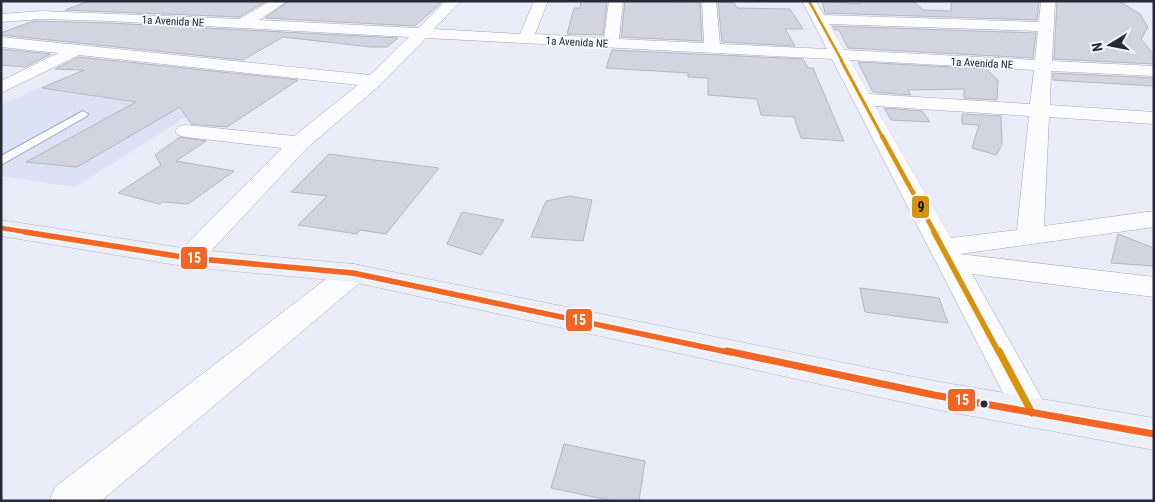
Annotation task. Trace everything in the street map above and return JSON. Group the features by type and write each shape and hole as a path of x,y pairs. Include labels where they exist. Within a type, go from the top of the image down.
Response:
{"main road":[{"path":"1,228 189,258 353,274 934,395 1154,434"}],"street":[{"path":"41,15 70,1"},
{"path":"241,25 280,1"},
{"path":"189,258 299,143 374,81 454,1"},
{"path":"525,39 542,1"},
{"path":"611,44 616,1"},
{"path":"709,1 712,49"},
{"path":"1030,234 1048,1"},
{"path":"1,88 164,6"},
{"path":"814,10 1046,27"},
{"path":"814,10 1032,413"},
{"name":"1a Avenida NE","path":"1,18 41,15 138,19 1154,71"},
{"path":"1,42 374,81"},
{"path":"862,99 1154,118"},
{"path":"185,131 299,143"},
{"path":"947,255 1030,234 1154,219"},
{"path":"947,255 1154,287"},
{"path":"70,501 353,274"}],"lane":[{"path":"1,161 83,114"}],"shaded area":[{"path":"65,76 224,93 75,187 1,176 1,105"}],"building":[{"path":"89,1 266,1 240,17 65,10"},
{"path":"289,1 442,2 415,26 265,18"},
{"path":"581,1 607,1 603,35 567,34 574,8 580,8"},
{"path":"625,1 700,2 702,41 621,37"},
{"path":"822,1 860,4 858,1 913,1 923,10 951,11 951,1 1039,1 1037,20 825,13"},
{"path":"1057,1 1119,1 1140,14 1148,27 1141,39 1154,55 1154,64 1054,59"},
{"path":"718,2 734,3 737,8 790,9 803,29 785,29 795,46 722,42"},
{"path":"33,21 109,23 398,38 387,47 371,47 283,37 243,60 1,35 1,33"},
{"path":"832,26 1036,33 1033,58 848,48 839,30 835,30"},
{"path":"1,49 51,54 25,67 1,65"},
{"path":"612,50 803,59 808,68 813,68 844,141 801,138 794,117 761,115 757,99 708,95 708,78 688,77 688,73 606,68"},
{"path":"79,57 298,80 227,127 191,124 180,107 77,167 26,162 136,102 42,88 84,70 55,69"},
{"path":"858,62 986,69 998,80 997,100 964,98 964,89 908,90 911,95 873,92"},
{"path":"1053,73 1154,78 1154,86 1053,80"},
{"path":"884,108 922,111 930,122 891,120"},
{"path":"962,114 1001,116 1002,145 996,155 972,148 979,125 962,124"},
{"path":"180,137 206,141 176,161 234,171 188,204 163,202 159,204 118,193 161,165 155,155"},
{"path":"329,154 439,168 386,234 360,230 357,234 298,225 327,196 291,192"},
{"path":"570,196 592,200 583,241 531,237 546,201"},
{"path":"462,212 504,220 481,255 447,244"},
{"path":"1118,234 1154,248 1154,266 1111,263"},
{"path":"860,288 939,298 948,323 865,312"},
{"path":"564,444 645,461 639,501 613,501 551,488"}],"transit line":[{"name":"9","path":"809,1 1032,413"},
{"name":"15","path":"1,228 189,258 353,273 934,395 1154,434"}]}
